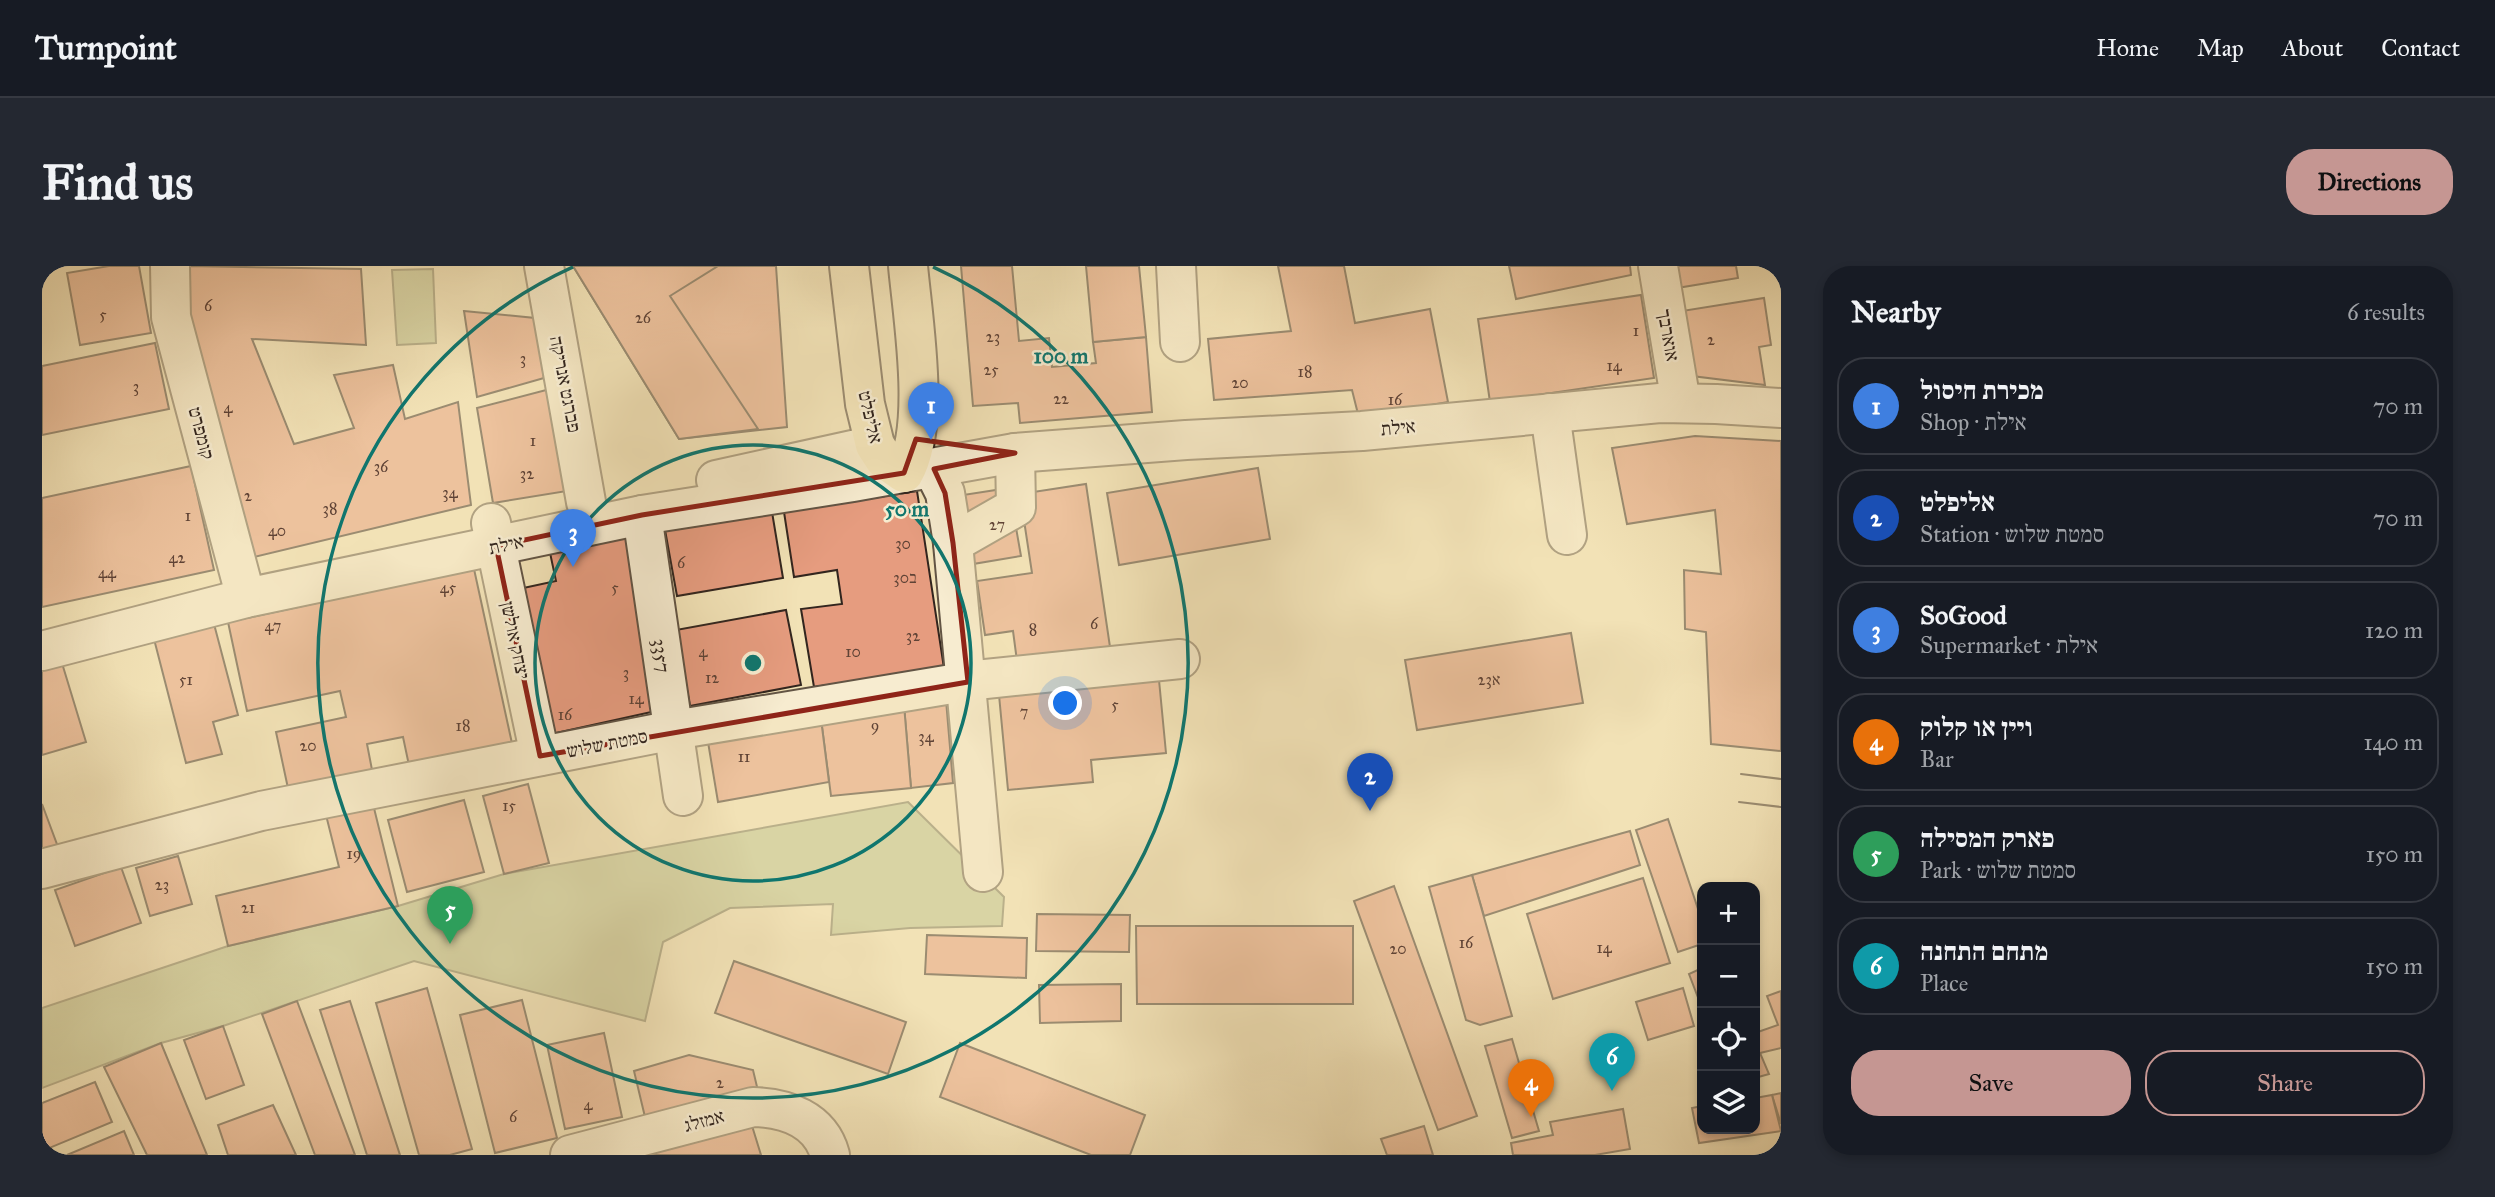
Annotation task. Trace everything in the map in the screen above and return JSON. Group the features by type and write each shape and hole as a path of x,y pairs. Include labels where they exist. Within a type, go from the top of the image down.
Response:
{"main road":[{"name":"אליפלט","path":"849,266 865,404 875,445 884,459 918,460 919,398 908,266"}],"street":[{"name":"קומפרט","path":"170,266 171,317 243,585"},
{"name":"פברגט אנריקה","path":"544,266 586,502"},
{"path":"1176,266 1180,342"},
{"name":"אוארבך","path":"1658,266 1681,403"},
{"name":"אילת","path":"42,629 243,585 494,535 642,515 918,460 1186,440 1362,431 1660,403 1781,408"},
{"path":"1550,413 1567,534"},
{"name":"אילת","path":"494,535 586,502 642,496 875,445"},
{"path":"953,543 1016,507 1015,453"},
{"name":"אליפלט","path":"918,460 945,492 968,682 984,872"},
{"name":"3357","path":"642,515 683,796"},
{"name":"יצחק אולשן","path":"494,535 540,756"},
{"name":"אילת","path":"42,651 243,585"},
{"name":"סמטת שלוש","path":"42,869 261,811 674,730 968,682 1180,659"},
{"name":"אמזלג","path":"570,1155 753,1107 773,1107 798,1115 816,1129 830,1155"}],"highlighted area":[{"path":"916,439 1015,453 934,469 945,493 953,543 968,682 540,756 496,546 642,515 904,473"}],"green space":[{"path":"433,269 436,343 397,345 392,270"},
{"path":"908,802 1004,897 1002,926 910,928 831,935 833,904 730,908 663,942 645,1021 414,961 223,1026 161,1043 42,1088 42,1008 228,946 398,906 504,874"}],"building":[{"path":"109,266 139,266 151,333 80,345 67,273"},
{"path":"188,266 361,269 366,345 252,339 294,444 354,428 334,375 393,365 405,419 458,402 471,505 254,557 184,317"},
{"path":"573,266 776,266 787,427 679,439"},
{"path":"573,266 718,266 670,296 758,429 679,439"},
{"path":"961,266 1012,266 1019,341 1049,338 1052,367 1096,363 1093,342 1146,337 1152,412 1020,423 1018,403 973,406"},
{"path":"1086,266 1139,266 1146,337 1093,342"},
{"path":"1278,266 1344,266 1355,323 1430,309 1448,402 1359,418 1352,390 1214,400 1208,339 1291,331"},
{"path":"1509,266 1630,266 1631,275 1516,299"},
{"path":"1674,266 1736,266 1738,278 1677,288"},
{"path":"1641,295 1654,378 1490,402 1478,319"},
{"path":"1764,298 1771,345 1759,347 1765,385 1692,376 1682,311"},
{"path":"464,311 535,318 544,378 477,397"},
{"path":"155,343 169,409 42,435 42,366"},
{"path":"550,389 567,491 493,503 477,408"},
{"path":"1695,436 1781,441 1781,751 1711,744 1706,632 1685,629 1684,570 1721,574 1715,510 1627,524 1612,448"},
{"path":"191,466 214,570 42,607 42,498"},
{"path":"1258,468 1270,539 1119,565 1107,493"},
{"path":"1086,484 1110,647 1017,661 1013,631 985,635 977,581 1032,573 1020,494"},
{"path":"1009,488 1021,556 973,564 963,495"},
{"path":"917,491 944,668 814,687 801,609 842,604 837,570 794,577 784,512"},
{"path":"772,512 783,578 677,596 665,530"},
{"path":"625,531 665,709 547,735 514,590 556,581 549,548"},
{"path":"474,569 513,748 410,770 403,737 367,744 373,775 289,793 276,732 346,717 340,691 247,711 228,622"},
{"path":"786,610 801,685 690,706 676,630"},
{"path":"214,624 238,715 213,722 222,754 186,763 154,639"},
{"path":"1571,633 1583,703 1417,730 1405,660"},
{"path":"58,650 86,742 42,755 42,655"},
{"path":"1159,680 1166,753 1091,760 1093,782 1008,790 999,695"},
{"path":"946,700 953,783 911,788 904,705"},
{"path":"904,705 911,788 831,796 821,719"},
{"path":"821,719 829,782 718,802 708,742"},
{"path":"528,784 549,863 504,874 483,796"},
{"path":"464,800 484,872 407,892 388,820"},
{"path":"42,804 58,847 42,853"},
{"path":"373,804 398,906 228,946 216,896 339,867 326,815"},
{"path":"1668,819 1697,906 1697,946 1678,952 1636,830"},
{"path":"1630,831 1640,865 1484,916 1472,875"},
{"path":"178,856 192,904 150,916 136,868"},
{"path":"121,867 141,923 75,946 55,890"},
{"path":"1472,875 1512,1016 1480,1025 1466,1020 1429,887"},
{"path":"1643,878 1670,963 1553,999 1527,914"},
{"path":"1394,886 1477,1116 1438,1130 1354,901"},
{"path":"1037,914 1130,915 1129,952 1036,951"},
{"path":"1136,926 1353,926 1353,1004 1137,1004"},
{"path":"927,935 1027,938 1026,978 925,974"},
{"path":"734,961 906,1022 888,1074 715,1013"},
{"path":"1697,970 1697,995 1689,974"},
{"path":"1121,984 1121,1021 1040,1023 1039,985"},
{"path":"427,988 472,1149 450,1155 419,1155 376,1003"},
{"path":"1683,988 1694,1026 1648,1040 1636,1002"},
{"path":"1781,991 1781,1048 1760,1053 1760,1031 1778,1025 1767,996"},
{"path":"522,1000 557,1138 495,1153 460,1015"},
{"path":"297,1001 355,1155 315,1155 262,1014"},
{"path":"350,1001 400,1155 367,1155 320,1010"},
{"path":"223,1026 244,1085 206,1099 184,1040"},
{"path":"604,1033 622,1117 565,1129 547,1045"},
{"path":"1512,1039 1539,1131 1512,1138 1485,1046"},
{"path":"161,1043 207,1155 147,1155 104,1067"},
{"path":"960,1043 1145,1115 1130,1155 1091,1155 940,1097"},
{"path":"1760,1053 1769,1074 1760,1077"},
{"path":"689,1055 753,1070 758,1091 645,1117 634,1071"},
{"path":"95,1082 112,1122 42,1151 42,1103"},
{"path":"1781,1093 1781,1124 1772,1095"},
{"path":"1772,1095 1781,1131 1699,1143 1697,1134 1760,1134 1760,1097"},
{"path":"273,1105 296,1155 228,1155 218,1125"},
{"path":"1697,1107 1697,1133 1692,1108"},
{"path":"1623,1109 1630,1149 1595,1155 1513,1155 1511,1143 1553,1135 1550,1122"},
{"path":"749,1116 761,1155 619,1155"},
{"path":"1424,1126 1433,1155 1387,1155 1381,1139"},
{"path":"124,1131 134,1155 67,1155"}],"tram line":[{"path":"1741,774 1781,779"},
{"path":"1739,802 1781,807"}],"place":[{"name":"מכירת חיסול","path":"931,440"},
{"name":"SoGood","path":"573,567"},
{"name":"אליפלט","path":"1370,811"},
{"name":"פארק המסילה","path":"450,944"},
{"name":"מתחם התחנה","path":"1612,1091"},
{"name":"ויין או קלוק","path":"1531,1117"}]}
